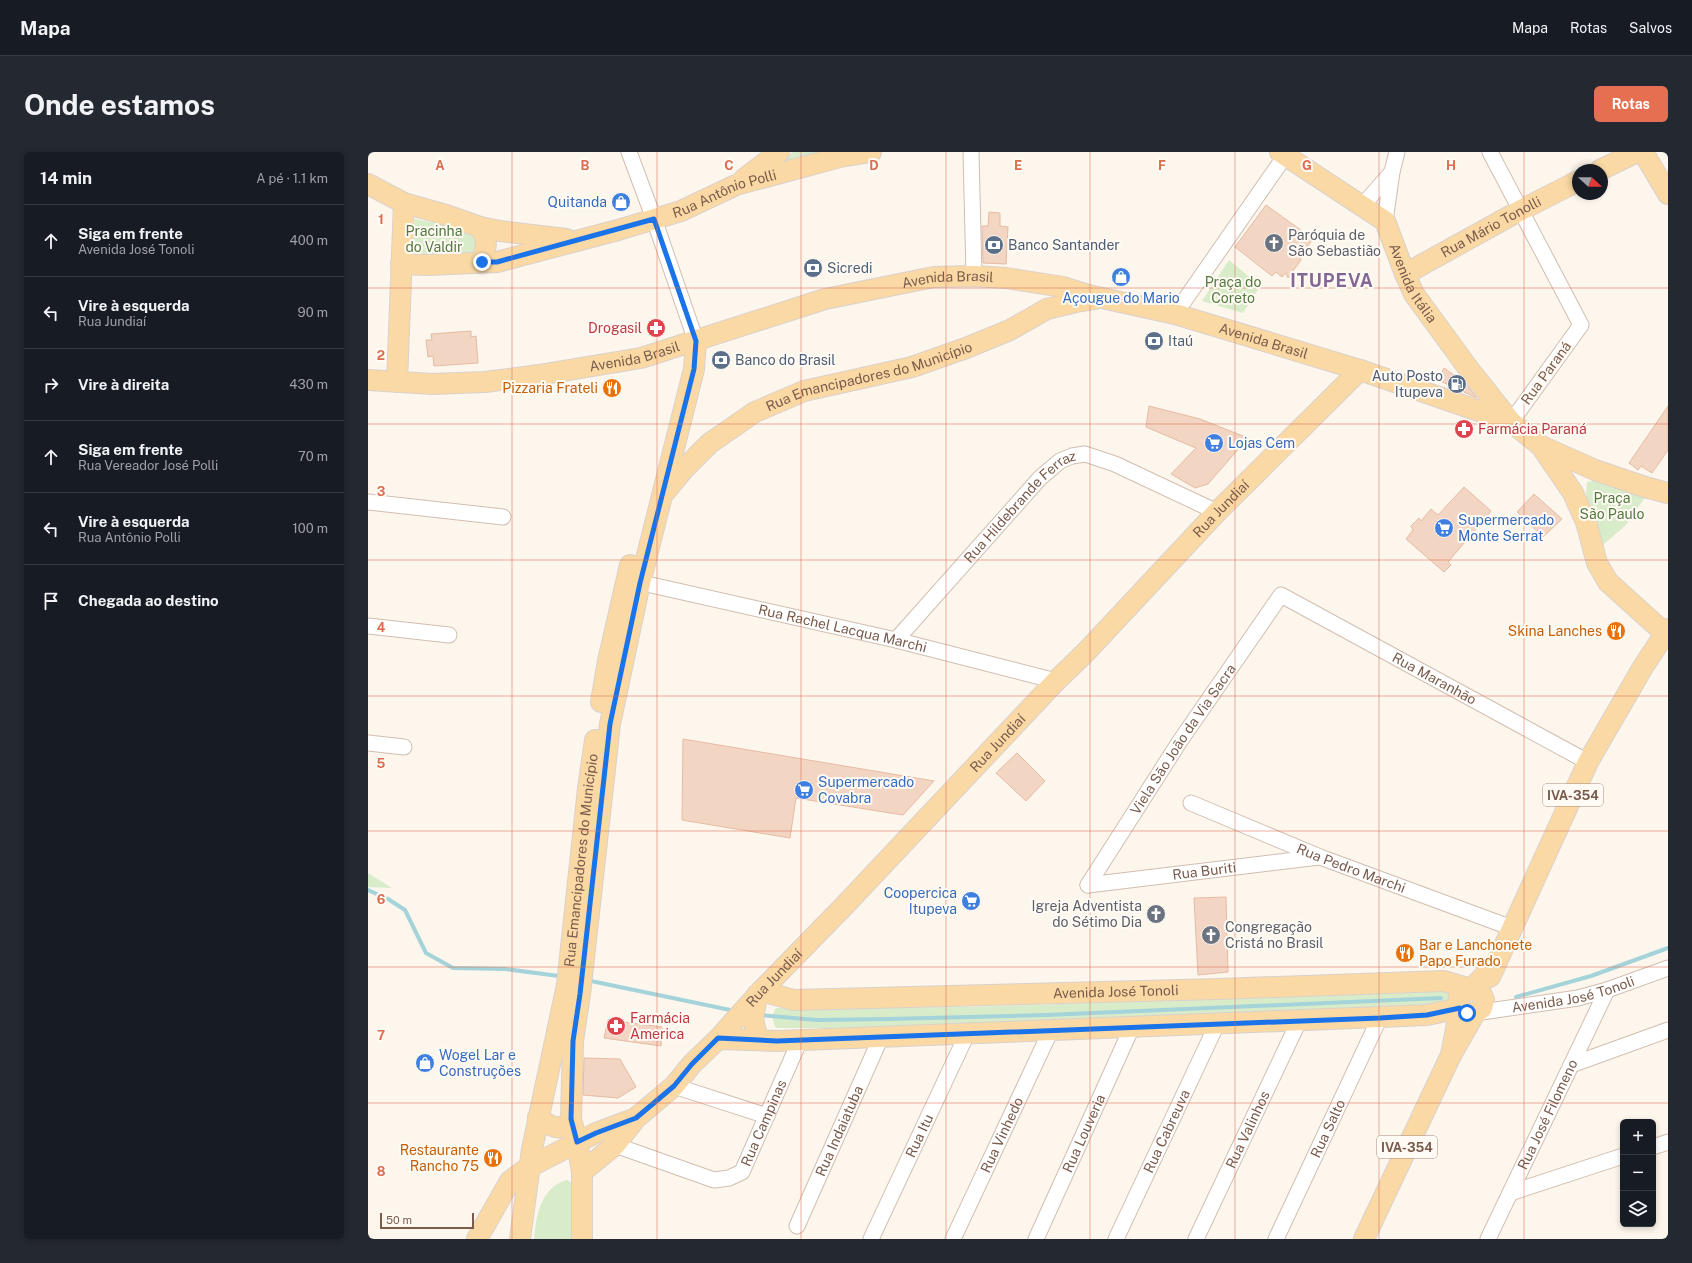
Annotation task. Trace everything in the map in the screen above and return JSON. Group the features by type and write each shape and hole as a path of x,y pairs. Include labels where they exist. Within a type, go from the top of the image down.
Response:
{"main road":[{"path":"736,185 779,152"},
{"name":"Rua Antônio Polli","path":"401,264 427,265 497,262 681,211 736,185 838,155 871,152"},
{"path":"1608,166 1636,152"},
{"path":"1643,152 1668,194"},
{"path":"1282,154 1385,221"},
{"name":"Rua Antônio Polli","path":"368,184 404,203 443,214 480,227 500,232 578,240"},
{"name":"Rua Mário Tonolli","path":"1405,274 1521,210 1572,184"},
{"path":"397,382 404,203"},
{"name":"Avenida Itália","path":"1385,221 1414,294 1468,368 1511,422"},
{"path":"480,227 486,235 482,262"},
{"name":"Avenida Brasil","path":"371,380 432,384 485,382 539,375 641,358 825,299 934,277 974,276 1025,281 1063,287 1102,298 1175,314 1360,370 1511,422"},
{"path":"1025,281 1044,294 1046,309"},
{"name":"Rua Emancipadores do Município","path":"661,496 684,469 710,443 755,412 804,391 912,367 966,348 1010,330 1046,309 1102,298"},
{"name":"Rua Emancipadores do Município","path":"520,1239 529,1167 538,1117 561,1018 567,985 588,788 608,661 661,496 694,369 690,343"},
{"name":"Rua Emancipadores do Município","path":"582,1239 582,1172 577,1142 571,1119 573,1041 581,986 610,724 633,581 690,343"},
{"name":"Rua Jundiaí","path":"582,1172 615,1145 636,1118 674,1086 692,1064 753,1005 1056,681 1086,652 1217,512 1360,370"},
{"path":"1511,422 1541,446 1595,470 1668,493"},
{"path":"1541,446 1573,493 1586,522 1597,563 1608,582 1667,633"},
{"path":"1573,493 1578,480 1584,473 1595,470"},
{"name":"IVA-354","path":"1364,1239 1451,1055 1472,1002 1494,965 1512,928 1588,762 1643,667 1667,633"},
{"name":"Avenida José Tonoli","path":"753,1005 794,1000 1218,989 1444,981 1472,1002"},
{"name":"Avenida José Tonoli","path":"718,1038 800,1040 1380,1018 1427,1015 1472,1002"},
{"path":"753,1005 758,1040"},
{"path":"1427,1015 1441,1024 1448,1036 1451,1055"},
{"path":"561,1018 573,1041"},
{"path":"538,1117 551,1126 558,1128 565,1127 571,1119"},
{"name":"Rua Jundiaí","path":"477,1239 510,1181 529,1167 577,1142 636,1118"}],"street":[{"path":"629,152 654,219 690,343"},
{"path":"971,152 974,276"},
{"path":"1385,221 1392,172 1397,152"},
{"path":"1490,152 1521,210"},
{"path":"1175,314 1282,154"},
{"path":"1362,206 1392,172"},
{"name":"Rua Paraná","path":"1511,422 1581,325 1521,210"},
{"name":"Rua Hildebrande Ferraz","path":"896,640 1040,478 1060,460 1085,454 1115,464 1217,512"},
{"path":"368,502 503,517"},
{"name":"Rua Rachel Lacqua Marchi","path":"633,581 896,640 1056,681"},
{"name":"Rua Maranhão","path":"1281,595 1588,762"},
{"name":"Viela São João da Via Sacra","path":"1088,885 1180,741 1281,595"},
{"path":"368,626 449,635"},
{"path":"368,743 404,747"},
{"name":"Rua Pedro Marchi","path":"1192,803 1320,857 1512,928"},
{"name":"Rua Buriti","path":"1088,885 1320,857"},
{"name":"Avenida José Tonoli","path":"1472,1002 1578,998 1607,990 1668,968"},
{"name":"Rua José Filomeno","path":"1488,1239 1607,990"},
{"name":"Rua Salto","path":"1276,1239 1380,1018"},
{"name":"Rua Valinhos","path":"1196,1239 1299,1021"},
{"name":"Rua Cabreuva","path":"1116,1239 1217,1024"},
{"name":"Rua Louveria","path":"1036,1239 1132,1027"},
{"name":"Rua Vinhedo","path":"953,1239 1051,1030"},
{"path":"1571,1065 1668,1030"},
{"name":"Rua Itu","path":"871,1239 967,1034"},
{"name":"Rua Indaiatuba","path":"797,1226 881,1037"},
{"name":"Rua Campinas","path":"615,1145 714,1180 729,1178 742,1172 768,1116 800,1040"},
{"path":"674,1086 768,1116"},
{"path":"1656,1146 1668,1142"},
{"path":"1510,1193 1620,1157"}],"green space":[{"path":"792,152 826,152 780,164"},
{"name":"Pracinha do Valdir","path":"415,219 476,231 475,257 412,253"},
{"name":"Praça do Coreto","path":"1229,260 1260,286 1243,313 1202,301"},
{"name":"Praça São Paulo","path":"1605,479 1646,496 1625,526 1598,549 1586,494 1587,482"},
{"path":"368,873 392,888 368,887"},
{"path":"1445,991 1450,993 1448,1003 1445,1004 872,1028 776,1028 773,1018 773,1013 776,1008 968,1007"},
{"path":"567,1180 574,1184 574,1239 534,1239 538,1212 546,1195 558,1184"}],"building":[{"name":"Paróquia de São Sebastião","path":"1266,205 1313,239 1300,257 1301,260 1288,278 1286,273 1282,277 1276,272 1272,276 1235,247"},
{"name":"Banco Santander","path":"989,212 1000,213 1000,226 1008,227 1006,264 983,263 982,226 988,226"},
{"path":"471,331 471,337 476,336 478,363 434,366 433,356 428,357 426,340 432,340 431,334"},
{"name":"Auto Posto Itupeva","path":"1444,368 1465,383 1477,398 1438,380"},
{"name":"Lojas Cem","path":"1149,406 1200,419 1248,438 1208,484 1195,488 1171,474 1196,448 1146,427"},
{"path":"1668,406 1668,450 1652,473 1641,466 1638,470 1629,463"},
{"name":"Supermercado Monte Serrat","path":"1464,487 1491,511 1448,562 1451,565 1444,572 1406,539 1413,530 1411,526 1419,518 1421,521 1431,509 1438,515"},
{"path":"1534,494 1562,519 1543,537 1517,512"},
{"name":"Supermercado Covabra","path":"683,739 934,781 903,815 796,798 790,838 682,820"},
{"path":"1017,753 1045,781 1026,801 996,773"},
{"name":"Congregação Cristá no Brasil","path":"1226,897 1228,972 1198,975 1194,898"},
{"path":"608,1020 662,1027 661,1046 604,1038"},
{"path":"584,1058 620,1059 636,1087 618,1098 583,1095"}],"waterway":[{"path":"368,890 388,899 405,910 426,953 453,968 505,969 559,976"},
{"path":"1516,997 1591,976 1668,948"},
{"path":"591,981 735,1011"},
{"path":"760,1015 817,1020 889,1019 1047,1015 1441,998"}],"place":[{"name":"Quitanda","path":"621,202"},
{"name":"Paróquia de São Sebastião","path":"1274,243"},
{"name":"Banco Santander","path":"994,245"},
{"name":"Sicredi","path":"813,268"},
{"name":"Açougue do Mario","path":"1121,277"},
{"name":"Drogasil","path":"656,328"},
{"name":"Itaú","path":"1154,341"},
{"name":"Banco do Brasil","path":"721,360"},
{"name":"Auto Posto Itupeva","path":"1457,384"},
{"name":"Pizzaria Frateli","path":"612,388"},
{"name":"Farmácia Paraná","path":"1464,429"},
{"name":"Lojas Cem","path":"1214,443"},
{"name":"Supermercado Monte Serrat","path":"1444,528"},
{"name":"Skina Lanches","path":"1616,631"},
{"name":"Supermercado Covabra","path":"804,790"},
{"name":"Coopercica Itupeva","path":"971,901"},
{"name":"Igreja Adventista do Sétimo Dia","path":"1156,914"},
{"name":"Congregação Cristá no Brasil","path":"1211,935"},
{"name":"Bar e Lanchonete Papo Furado","path":"1405,953"},
{"name":"Farmácia America","path":"616,1026"},
{"name":"Wogel Lar e Construções","path":"425,1063"},
{"name":"Restaurante Rancho 75","path":"493,1158"}],"district":[{"name":"ITUPEVA","path":"1332,280"}],"route":[{"path":"482,262 497,262 654,219 696,341 694,369 629,628 610,724 580,994 573,1041 571,1119 577,1142 636,1118 674,1086 692,1064 718,1038 777,1041 1380,1018 1427,1015 1460,1008 1467,1013"}]}
